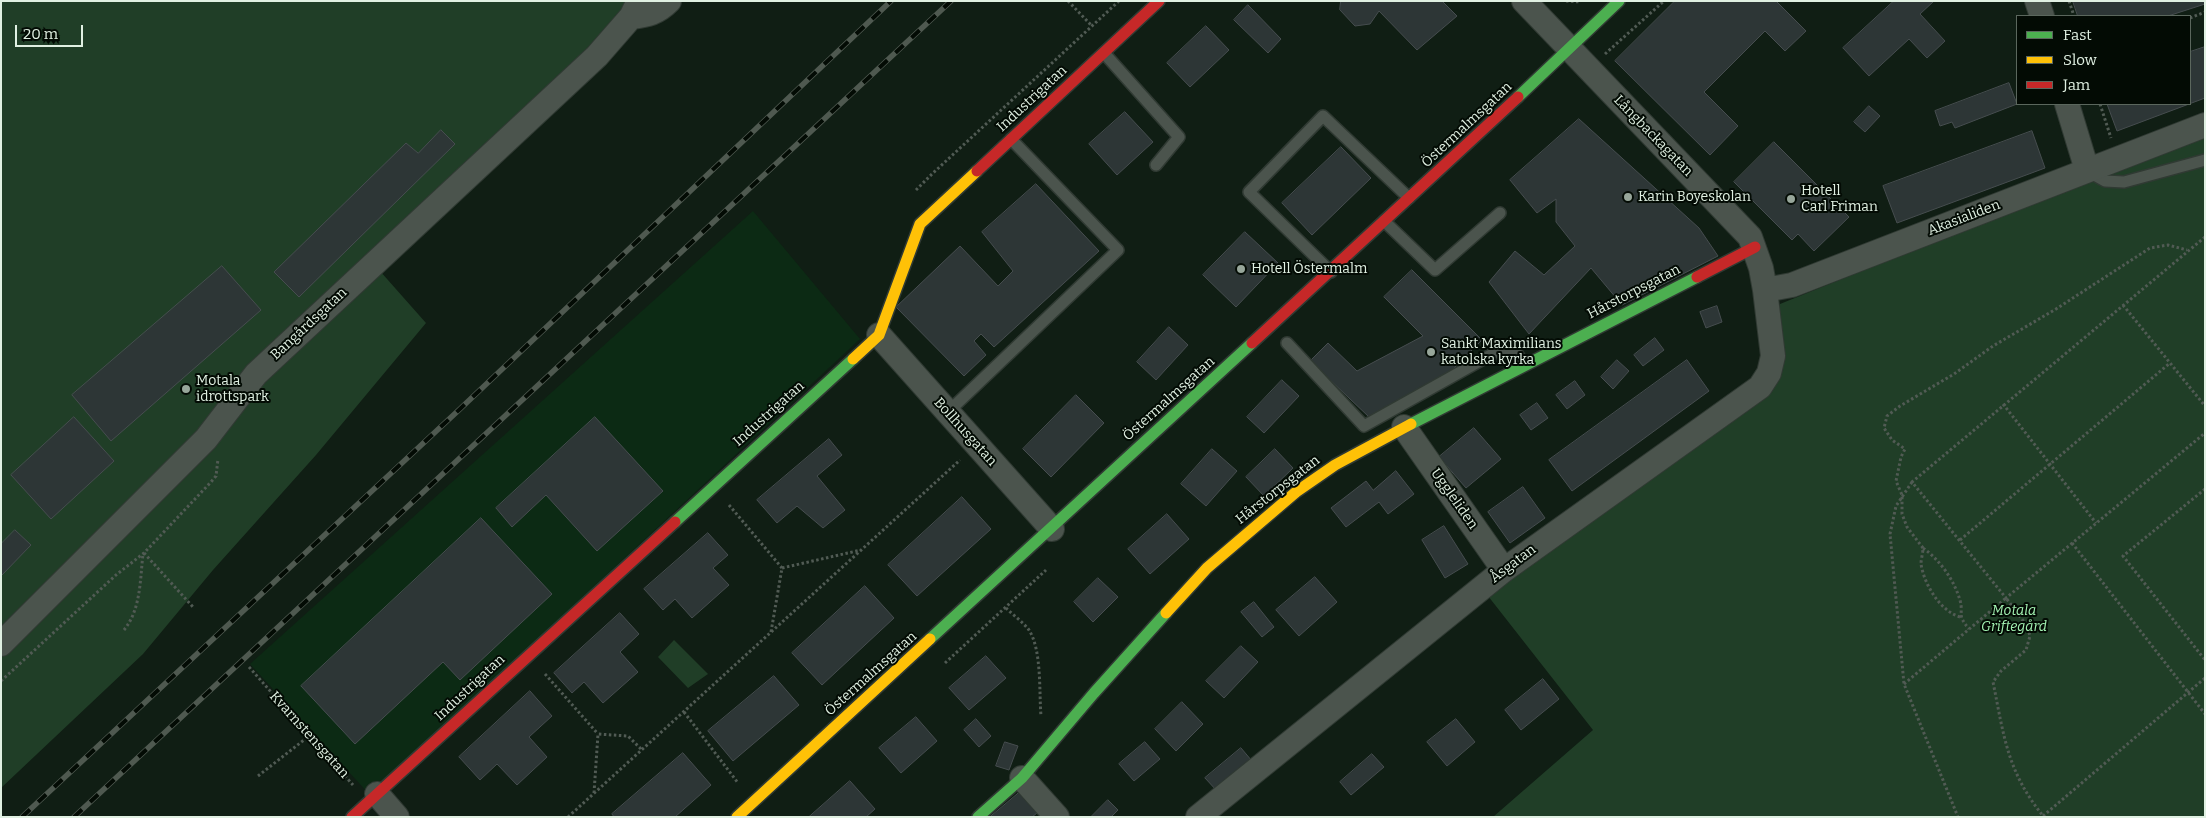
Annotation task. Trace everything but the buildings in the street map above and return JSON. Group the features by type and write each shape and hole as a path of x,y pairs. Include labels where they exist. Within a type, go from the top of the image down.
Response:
{"street":[{"name":"Bangårdsgatan","path":"1,644 206,439 256,374 598,56 635,9 654,13 669,1"},
{"name":"Industrigatan","path":"352,817 879,335 920,224 1159,1"},
{"name":"Långbackagatan","path":"1524,1 1743,230 1754,247"},
{"name":"Östermalmsgatan","path":"737,817 1331,272 1619,1"},
{"path":"2037,1 2042,15"},
{"path":"2067,105 2087,170"},
{"name":"Akasialiden","path":"1765,290 1792,285 2205,125"},
{"path":"1754,247 1761,268 1765,290"},
{"name":"Hårstorpsgatan","path":"978,817 1022,778 1094,693 1207,568 1296,492 1335,464 1404,427 1754,247"},
{"name":"Åsgatan","path":"1198,817 1504,570 1760,387 1769,373 1773,356 1765,290"},
{"name":"Bollhusgatan","path":"879,335 1052,529"},
{"name":"Uggleliden","path":"1404,427 1504,570"},
{"path":"1022,778 1057,817"},
{"path":"373,798 397,817"}],"lane":[{"path":"1104,53 1179,137 1156,165"},
{"path":"1331,272 1249,192 1324,116 1409,198"},
{"path":"948,412 1118,250 1011,139"},
{"path":"2087,170 2105,181 2124,182 2205,160"},
{"path":"1384,221 1435,270 1500,213"},
{"path":"1288,343 1364,426 1496,352 1508,348 1516,352 1524,366"}],"path":[{"path":"1068,1 1092,26"},
{"path":"1566,1 1584,1"},
{"path":"2069,1 2074,15"},
{"path":"2191,18 2205,12"},
{"path":"2100,105 2118,158"},
{"path":"1958,817 1904,684 1890,534 1891,519 1902,495 1912,482 2205,237"},
{"path":"1969,629 1960,616 1960,600 1948,574 1932,554 1923,548 1907,527 1902,514 1902,495 1896,481 1901,457 1905,449 1892,440 1884,428 1887,416 2150,248 2168,245 2188,251"},
{"path":"2123,305 2205,406"},
{"path":"1960,540 2170,363"},
{"path":"2003,404 2096,523"},
{"path":"1904,684 2205,433"},
{"path":"1,681 116,575 144,553 216,476 219,461 217,452 206,439"},
{"path":"568,817 977,445"},
{"path":"1912,482 2027,626 2030,636 2026,650 1995,676 1993,682 2006,746 2014,772 2044,816 2205,678"},
{"path":"713,486 782,568 771,634"},
{"path":"2205,489 2123,556 2205,660"},
{"path":"2072,543 2205,714"},
{"path":"1923,548 1921,563 1927,584 1951,614 1960,616"},
{"path":"782,568 862,549"},
{"path":"144,553 193,607"},
{"path":"124,630 134,615 138,602 144,553"},
{"path":"1006,608 1028,630 1036,651 1043,754"},
{"path":"528,655 598,734 628,736 642,750"},
{"name":"Kvarnstensgatan","path":"249,668 309,736 373,798"},
{"path":"684,712 753,802"},
{"path":"594,793 598,734"},
{"path":"258,776 309,736"}],"shaded area":[{"path":"753,211 860,339 370,795 250,664"}],"green space":[{"name":"Motala idrottspark","path":"1,1 626,1 614,52 372,262 426,323 316,455 213,570 143,654 1,788"},
{"name":"Motala Griftegård","path":"2205,132 2205,817 1493,817 1593,730 1481,587 1672,454 1773,362 1780,304"},
{"path":"674,640 708,674 688,688 658,657"}],"railway":[{"path":"22,817 461,408 891,1"},
{"path":"74,817 951,1"}],"traffic: fast":[{"path":"1518,97 1619,1"},
{"path":"1411,424 1697,277"},
{"path":"930,639 1252,343"},
{"path":"675,522 853,359"},
{"path":"978,817 1022,778 1094,693 1166,613"}],"traffic: slow":[{"path":"853,359 879,335 920,224 977,171"},
{"path":"1166,613 1207,568 1296,492 1335,465 1411,424"},
{"path":"737,817 930,639"}],"traffic: jam":[{"path":"977,171 1159,1"},
{"path":"1252,343 1518,97"},
{"path":"1697,277 1755,247"},
{"path":"352,817 675,522"}],"place":[{"name":"Karin Boyeskolan","path":"1628,197"},
{"name":"Hotell Carl Friman","path":"1791,199"},
{"name":"Hotell Östermalm","path":"1241,269"},
{"name":"Sankt Maximilians katolska kyrka","path":"1431,352"},
{"name":"Motala idrottspark","path":"186,389"}]}
